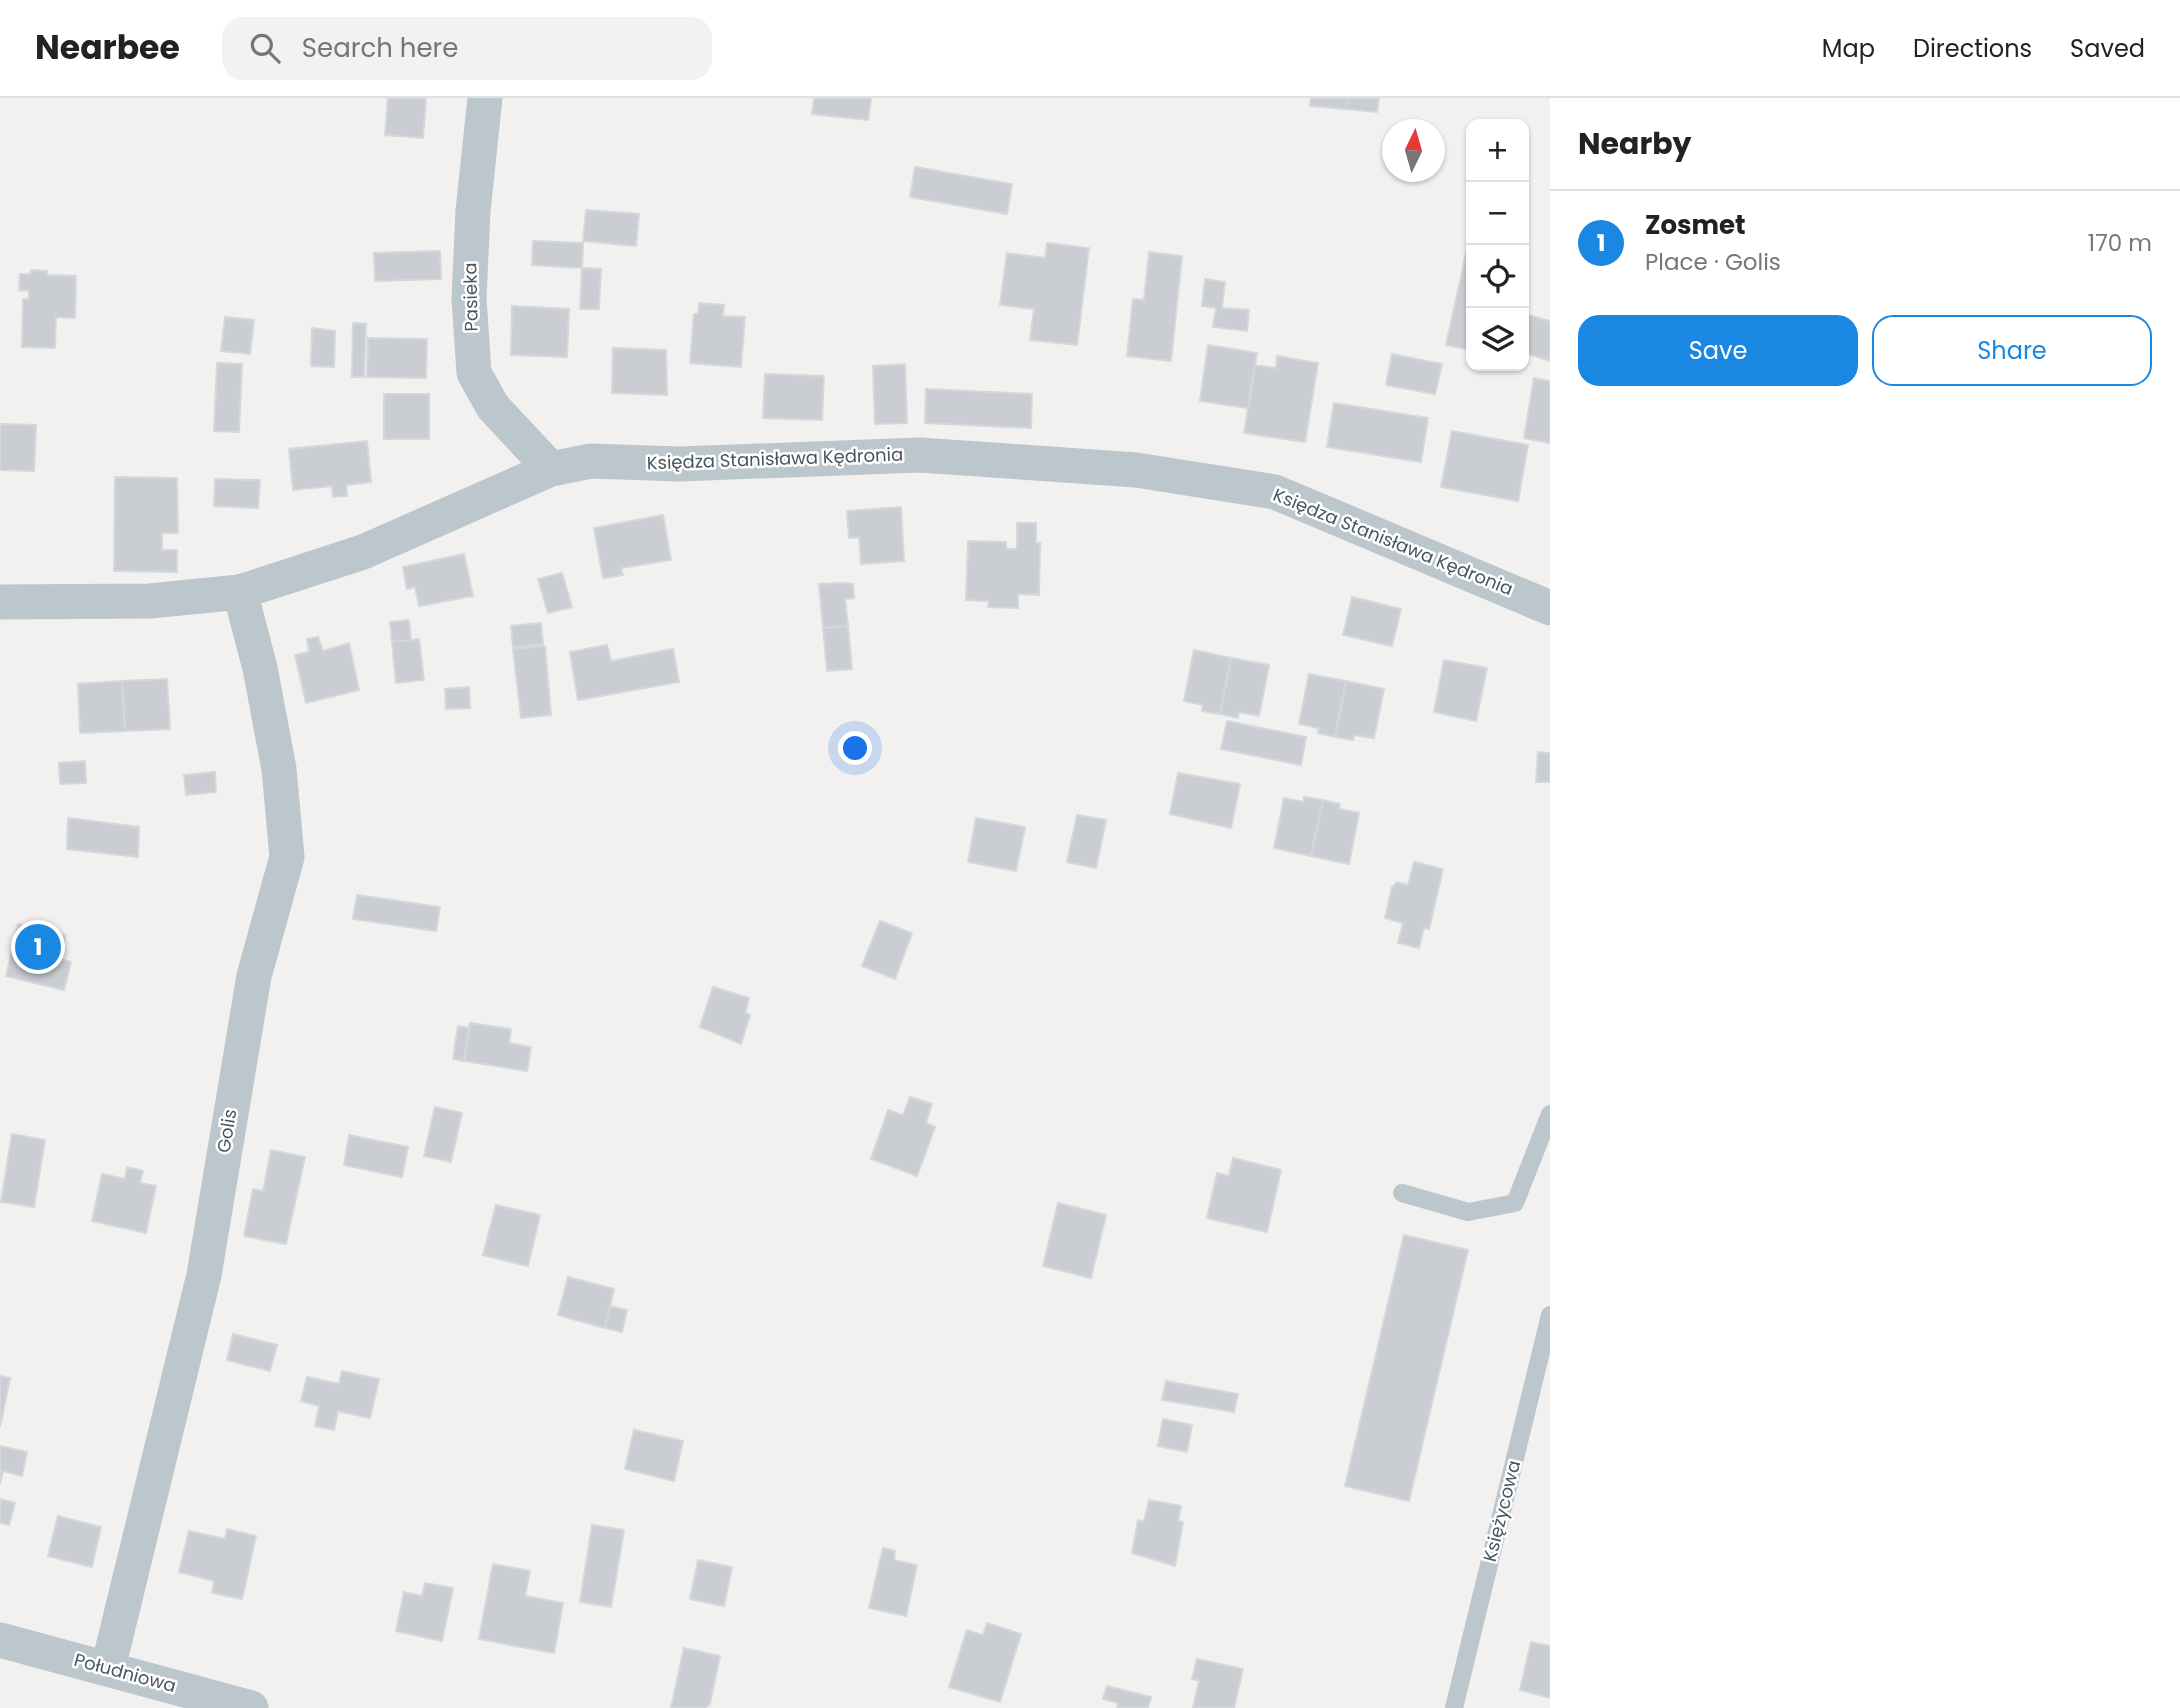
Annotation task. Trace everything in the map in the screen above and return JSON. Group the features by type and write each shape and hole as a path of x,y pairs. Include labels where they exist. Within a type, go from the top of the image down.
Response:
{"street":[{"name":"Pasieka","path":"485,98 472,223 469,298 474,373 493,407 551,469"},
{"name":"Księdza Stanisława Kędronia","path":"0,602 150,601 240,592 363,552 551,469 591,461 680,464 920,455 1136,470 1275,492 1550,608"},
{"name":"Golis","path":"108,1668 204,1275 254,976 287,857 279,769 260,668 240,592"},
{"name":"Południowa","path":"0,1640 251,1708"}],"lane":[{"path":"1402,1193 1468,1212 1515,1203 1550,1114"},
{"name":"Księżycowa","path":"1454,1708 1550,1315"}],"building":[{"path":"388,98 426,98 423,138 385,135"},
{"path":"814,98 871,98 868,120 812,114"},
{"path":"1311,98 1348,98 1346,109 1310,106"},
{"path":"1348,98 1379,98 1377,112 1346,109"},
{"path":"915,167 1012,184 1007,214 910,197"},
{"path":"586,210 639,214 636,246 583,241"},
{"path":"533,241 583,243 582,268 532,265"},
{"path":"1047,243 1089,248 1077,345 1030,340 1034,309 1000,305 1007,253 1045,258"},
{"path":"440,251 441,279 375,281 374,253"},
{"path":"1149,252 1182,256 1171,361 1127,356 1133,299 1144,300"},
{"path":"1466,254 1466,349 1446,345"},
{"path":"582,268 601,269 599,309 580,309"},
{"path":"31,270 47,271 47,275 76,276 75,318 56,317 55,348 22,347 23,299 29,299 29,291 19,290 20,274 31,274"},
{"path":"1205,279 1225,282 1222,308 1249,310 1247,331 1213,327 1216,308 1202,306"},
{"path":"699,303 724,305 723,316 745,317 741,367 690,363 694,314 698,314"},
{"path":"512,306 569,309 567,357 511,355"},
{"path":"1529,315 1550,321 1550,361 1529,355"},
{"path":"225,317 254,320 250,354 221,351"},
{"path":"353,323 366,324 364,377 352,377"},
{"path":"312,328 335,331 334,367 311,366"},
{"path":"368,338 427,339 426,378 367,377"},
{"path":"1208,345 1257,353 1248,408 1200,401"},
{"path":"613,348 666,350 667,395 612,393"},
{"path":"1392,354 1442,364 1435,394 1386,385"},
{"path":"1277,356 1318,363 1305,442 1244,433 1255,365 1276,368"},
{"path":"217,363 242,364 239,432 214,431"},
{"path":"905,364 907,423 875,424 873,366"},
{"path":"765,374 824,376 822,420 763,418"},
{"path":"1534,378 1550,381 1550,443 1524,438"},
{"path":"926,389 1032,394 1031,428 925,423"},
{"path":"384,394 429,394 429,439 384,439"},
{"path":"1334,403 1428,418 1421,462 1327,447"},
{"path":"0,424 36,425 34,471 0,470"},
{"path":"1452,431 1528,445 1518,501 1441,487"},
{"path":"367,441 371,482 346,485 347,496 333,497 332,486 293,490 289,449"},
{"path":"115,477 177,478 178,533 162,533 162,550 177,550 177,572 114,571"},
{"path":"215,479 260,480 258,508 214,506"},
{"path":"901,507 904,561 861,564 859,537 849,538 847,511"},
{"path":"663,515 671,560 621,568 623,575 603,578 594,528"},
{"path":"1017,523 1036,523 1036,543 1040,543 1039,595 1018,594 1018,608 988,607 989,601 966,600 968,541 1006,542 1006,549 1017,549"},
{"path":"464,554 473,596 419,606 415,587 407,589 403,567"},
{"path":"562,573 572,607 548,613 538,579"},
{"path":"819,584 853,584 854,598 845,599 848,626 823,628"},
{"path":"1352,597 1401,609 1392,646 1343,635"},
{"path":"409,620 411,640 392,642 390,622"},
{"path":"541,623 543,644 513,647 511,626"},
{"path":"848,626 852,669 827,671 823,628"},
{"path":"318,637 323,651 349,643 359,690 306,703 295,655 309,652 307,639"},
{"path":"419,639 424,680 396,683 392,642"},
{"path":"607,645 611,661 673,649 679,682 578,700 570,652"},
{"path":"545,646 551,715 521,718 513,649"},
{"path":"1194,650 1231,658 1220,714 1202,711 1203,705 1184,701"},
{"path":"1231,658 1269,665 1259,716 1239,712 1238,718 1220,714"},
{"path":"1444,660 1487,668 1476,721 1434,712"},
{"path":"1309,674 1346,681 1335,737 1318,733 1319,728 1299,724"},
{"path":"167,679 170,729 125,731 122,681"},
{"path":"122,681 125,731 80,733 78,684"},
{"path":"1346,681 1384,689 1374,738 1354,735 1353,740 1335,737"},
{"path":"469,687 470,708 446,709 445,689"},
{"path":"1227,721 1306,737 1301,765 1221,749"},
{"path":"1538,752 1550,753 1550,782 1536,782"},
{"path":"85,761 86,783 60,784 59,763"},
{"path":"215,772 216,792 186,795 184,775"},
{"path":"1178,773 1240,784 1231,828 1170,814"},
{"path":"1304,797 1323,800 1311,856 1274,848 1284,798 1304,802"},
{"path":"1323,800 1340,804 1339,809 1359,813 1349,864 1311,856"},
{"path":"1077,815 1106,820 1096,868 1067,862"},
{"path":"68,818 139,827 138,857 67,849"},
{"path":"976,818 1025,827 1016,871 968,862"},
{"path":"1414,862 1443,869 1429,929 1424,928 1419,948 1398,943 1403,923 1385,918 1392,887 1397,882 1408,885"},
{"path":"357,895 440,907 436,931 353,919"},
{"path":"880,921 912,933 895,979 862,966"},
{"path":"18,924 65,936 60,959 71,962 64,990 6,976"},
{"path":"713,987 749,998 745,1013 750,1015 741,1044 700,1027"},
{"path":"470,1023 511,1029 509,1043 531,1047 527,1071 464,1061"},
{"path":"458,1026 470,1028 464,1061 453,1059"},
{"path":"910,1097 932,1104 926,1123 935,1127 917,1176 871,1159 888,1110 903,1115"},
{"path":"435,1107 462,1113 451,1162 424,1156"},
{"path":"12,1134 45,1140 34,1207 1,1202"},
{"path":"349,1135 408,1147 402,1177 344,1165"},
{"path":"271,1150 305,1157 286,1244 244,1236 253,1189 263,1191"},
{"path":"1233,1158 1281,1170 1267,1232 1207,1218 1217,1173 1229,1176"},
{"path":"127,1167 143,1171 140,1183 156,1186 146,1233 92,1221 102,1174 125,1179"},
{"path":"1058,1203 1106,1215 1091,1278 1043,1266"},
{"path":"496,1205 540,1215 528,1266 483,1255"},
{"path":"1404,1235 1468,1250 1409,1501 1345,1486"},
{"path":"568,1277 614,1289 605,1328 558,1315"},
{"path":"610,1306 627,1310 622,1332 605,1328"},
{"path":"233,1334 277,1345 270,1371 227,1360"},
{"path":"342,1371 379,1379 370,1418 338,1411 334,1430 315,1426 319,1406 301,1401 307,1377 339,1384"},
{"path":"0,1376 10,1378 0,1427"},
{"path":"1166,1381 1238,1394 1234,1412 1162,1400"},
{"path":"1163,1419 1192,1425 1187,1452 1158,1446"},
{"path":"634,1430 683,1441 674,1481 625,1469"},
{"path":"0,1446 27,1452 22,1476 3,1471 0,1484"},
{"path":"0,1499 15,1503 9,1525 0,1523"},
{"path":"1149,1500 1181,1506 1178,1521 1183,1522 1175,1566 1132,1553 1138,1520 1144,1522"},
{"path":"58,1516 101,1527 92,1567 48,1556"},
{"path":"592,1525 624,1530 611,1607 580,1602"},
{"path":"227,1529 256,1536 242,1599 212,1593 214,1581 179,1572 189,1531 225,1539"},
{"path":"883,1548 895,1551 894,1560 917,1565 906,1616 869,1608"},
{"path":"698,1560 732,1567 724,1606 690,1599"},
{"path":"493,1564 530,1571 525,1596 563,1603 554,1653 479,1639"},
{"path":"425,1583 453,1588 442,1641 396,1631 404,1592 422,1596"},
{"path":"987,1623 1021,1634 1000,1702 949,1687 967,1630 983,1635"},
{"path":"1531,1642 1550,1646 1550,1698 1520,1690"},
{"path":"684,1648 720,1656 710,1704 705,1708 671,1708"},
{"path":"1197,1659 1243,1669 1234,1708 1193,1708 1199,1681 1192,1679"},
{"path":"1107,1686 1151,1697 1148,1708 1117,1708 1118,1703 1103,1699"}],"place":[{"name":"Zosmet","path":"38,947"}]}
